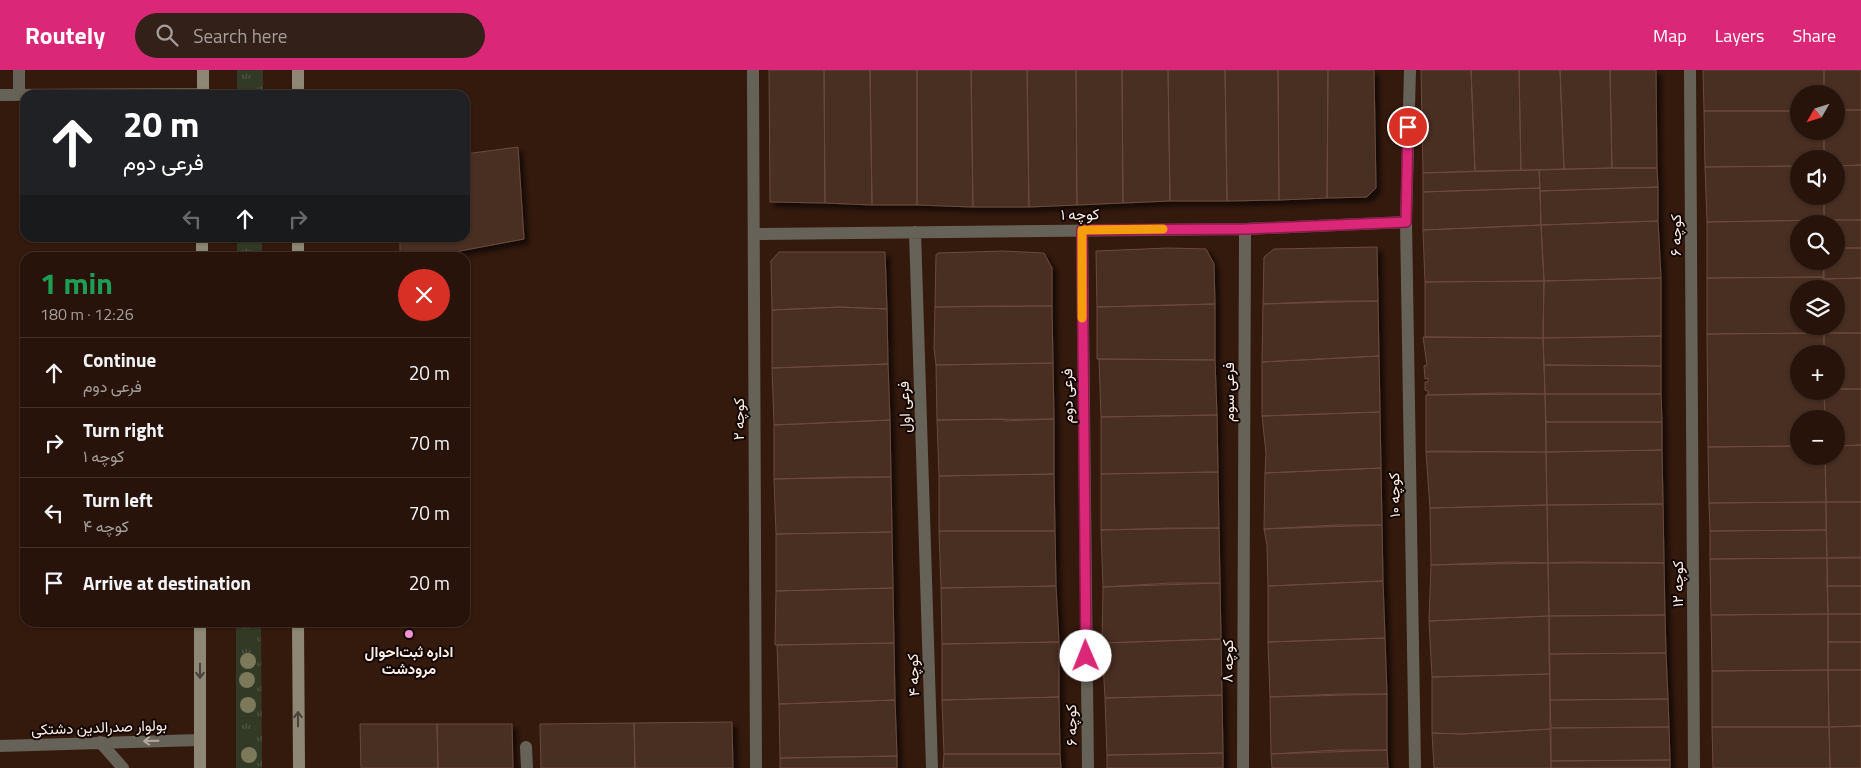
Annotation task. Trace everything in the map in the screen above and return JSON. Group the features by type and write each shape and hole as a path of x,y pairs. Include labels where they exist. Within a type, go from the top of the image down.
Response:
{"main road":[{"path":"203,70 203,90"},
{"path":"298,70 298,90"},
{"path":"200,627 200,768"},
{"path":"298,627 298,768"}],"street":[{"path":"0,95 19,94 19,70"},
{"name":"کوچه ۲","path":"752,70 756,768"},
{"path":"1406,222 1410,70"},
{"name":"کوچه ۶","path":"1690,70 1692,399"},
{"name":"کوچه ۱","path":"754,234 1245,229 1406,222"},
{"name":"کوچه ۱۰","path":"1406,222 1416,768"},
{"name":"فرعی سوم","path":"1244,555 1245,229"},
{"name":"فرعی دوم","path":"1082,230 1085,562"},
{"name":"فرعی اول","path":"915,232 926,580"},
{"name":"کوچه ۱۲","path":"1692,399 1694,768"},
{"name":"کوچه ۸","path":"1243,768 1244,555"},
{"name":"کوچه ۶","path":"1085,562 1088,768"},
{"name":"کوچه ۴","path":"926,580 932,768"},
{"name":"بولوار صدرالدین دشتکی","path":"0,746 200,740"},
{"path":"100,742 123,768"},
{"path":"526,747 527,768"}],"green space":[{"path":"237,70 263,70 263,90 237,90"},
{"path":"237,242 262,242 262,252 237,252"},
{"path":"236,627 261,627 262,768 236,768"}],"building":[{"path":"769,70 824,70 825,203 770,202"},
{"path":"824,70 870,70 872,205 825,203"},
{"path":"870,70 917,70 917,205 872,205"},
{"path":"917,70 971,70 973,207 917,205"},
{"path":"971,70 1027,70 1029,207 973,207"},
{"path":"1027,70 1076,70 1077,205 1029,207"},
{"path":"1076,70 1122,70 1123,203 1077,205"},
{"path":"1122,70 1168,70 1170,201 1123,203"},
{"path":"1168,70 1225,70 1227,201 1170,201"},
{"path":"1225,70 1278,70 1279,200 1227,201"},
{"path":"1278,70 1328,70 1327,198 1279,200"},
{"path":"1328,70 1374,70 1376,188 1367,197 1327,198"},
{"path":"1421,70 1471,70 1475,171 1423,173"},
{"path":"1471,70 1519,70 1521,170 1475,171"},
{"path":"1519,70 1560,70 1564,169 1521,170"},
{"path":"1560,70 1610,70 1612,168 1564,169"},
{"path":"1610,70 1656,70 1657,168 1612,168"},
{"path":"1703,70 1824,70 1824,85 1790,85 1790,111 1704,111"},
{"path":"1824,70 1861,70 1861,110 1845,110 1845,85 1824,85"},
{"path":"1845,110 1861,110 1861,165 1845,166 1845,150 1824,150 1824,140 1845,140"},
{"path":"1704,111 1790,111 1790,140 1824,140 1824,150 1790,150 1790,166 1705,167"},
{"path":"518,147 524,239 454,252 400,252 400,242 470,242 470,153"},
{"path":"1861,165 1861,220 1845,220 1845,215 1824,215 1824,205 1845,205 1845,166"},
{"path":"1790,166 1790,205 1824,205 1824,215 1790,215 1790,221 1707,222 1705,167"},
{"path":"1657,168 1658,187 1540,191 1539,170"},
{"path":"1539,170 1540,188 1423,192 1423,173"},
{"path":"1658,187 1658,221 1541,225 1540,191"},
{"path":"1540,188 1541,225 1423,230 1423,192"},
{"path":"1845,220 1861,220 1861,248 1845,248"},
{"path":"1658,221 1661,278 1544,281 1541,225"},
{"path":"1790,221 1790,270 1824,270 1824,277 1707,278 1707,222"},
{"path":"1541,225 1544,281 1425,282 1423,230"},
{"path":"1377,247 1378,301 1263,304 1264,257 1274,249"},
{"path":"1168,248 1206,249 1214,264 1215,304 1097,307 1096,251"},
{"path":"1845,248 1861,248 1861,278 1823,279 1824,270 1845,270"},
{"path":"1002,251 1044,253 1052,268 1052,306 935,307 936,255 938,253"},
{"path":"779,252 885,252 887,309 840,307 772,310 771,261"},
{"path":"1824,277 1824,280 1790,280 1790,333 1707,334 1707,278"},
{"path":"1661,278 1661,336 1543,338 1544,281"},
{"path":"1861,278 1861,333 1845,333 1845,280 1823,279"},
{"path":"1544,281 1543,338 1425,337 1425,282"},
{"path":"1378,301 1379,356 1262,362 1263,304"},
{"path":"1215,304 1215,360 1097,359 1097,307"},
{"path":"1052,306 1053,363 936,365 934,348 935,307"},
{"path":"840,307 887,309 888,364 772,368 772,310"},
{"path":"1861,333 1861,389 1845,389 1845,345 1824,345 1824,335"},
{"path":"1707,334 1824,335 1824,345 1790,345 1790,400 1824,400 1825,410 1790,410 1790,446 1708,447"},
{"path":"1661,336 1661,366 1544,365 1543,338"},
{"path":"1423,337 1543,338 1545,394 1428,395 1428,391 1425,390 1425,382 1428,382 1428,378 1425,379 1424,366 1427,365"},
{"path":"1379,356 1380,412 1262,416 1262,362"},
{"path":"1099,359 1215,360 1217,415 1101,417"},
{"path":"1053,363 1054,419 937,420 936,365"},
{"path":"888,364 890,420 774,425 772,368"},
{"path":"1544,365 1661,366 1661,394 1545,394"},
{"path":"1845,389 1861,389 1861,445 1845,446 1845,410 1825,410 1824,400 1845,400"},
{"path":"1545,394 1546,452 1426,452 1426,395"},
{"path":"1545,394 1661,394 1662,422 1546,422"},
{"path":"1380,412 1381,468 1265,473 1266,453 1262,416"},
{"path":"1217,415 1218,472 1101,474 1101,417"},
{"path":"1005,419 1005,421 1054,419 1054,474 939,476 937,420"},
{"path":"890,420 891,477 774,479 774,425"},
{"path":"1546,422 1662,422 1662,450 1546,452"},
{"path":"1861,445 1861,502 1826,502 1825,465 1845,465 1845,446"},
{"path":"1790,446 1790,465 1825,465 1826,502 1709,503 1708,447"},
{"path":"1662,450 1663,504 1547,505 1546,452"},
{"path":"1426,452 1546,452 1547,505 1430,508"},
{"path":"1381,468 1382,525 1264,529 1265,473"},
{"path":"1218,472 1219,528 1101,530 1101,474"},
{"path":"1054,474 1055,531 939,531 939,476"},
{"path":"891,477 892,532 776,534 774,479"},
{"path":"1826,502 1861,502 1861,557 1827,558"},
{"path":"1826,502 1826,530 1710,531 1709,503"},
{"path":"1663,504 1664,563 1548,563 1547,505"},
{"path":"1547,505 1548,563 1431,565 1430,508"},
{"path":"1335,525 1382,525 1383,581 1268,586 1267,545 1264,529"},
{"path":"1219,528 1220,583 1103,587 1101,530"},
{"path":"1826,530 1827,558 1710,559 1710,531"},
{"path":"939,531 1055,531 1056,586 941,588"},
{"path":"892,532 893,588 776,591 776,534"},
{"path":"1827,558 1828,614 1711,615 1710,559"},
{"path":"1827,558 1861,558 1861,586 1827,586"},
{"path":"1511,562 1548,563 1549,616 1429,621 1431,565"},
{"path":"1548,563 1664,563 1665,615 1549,616"},
{"path":"1383,581 1385,638 1268,642 1268,586"},
{"path":"1170,583 1220,583 1221,639 1102,643 1103,587"},
{"path":"1056,586 1059,642 942,644 941,588"},
{"path":"1827,586 1861,586 1861,614 1828,614"},
{"path":"893,588 894,643 775,645 776,591"},
{"path":"1828,614 1828,670 1712,671 1711,615"},
{"path":"1828,614 1861,614 1861,642 1828,642"},
{"path":"1665,615 1666,653 1549,654 1549,616"},
{"path":"1549,616 1550,674 1432,677 1429,621"},
{"path":"1385,638 1387,694 1270,697 1268,642"},
{"path":"1221,639 1222,695 1105,698 1102,643"},
{"path":"1059,642 1059,697 942,700 942,644"},
{"path":"1828,642 1861,642 1861,670 1828,670"},
{"path":"894,643 895,700 779,704 777,645"},
{"path":"1666,653 1668,699 1550,700 1549,654"},
{"path":"1828,670 1829,727 1712,727 1712,671"},
{"path":"1828,670 1861,670 1861,726 1829,727"},
{"path":"1550,674 1550,729 1463,734 1432,733 1432,677"},
{"path":"1387,694 1387,750 1271,754 1270,697"},
{"path":"1222,695 1223,753 1107,755 1105,698"},
{"path":"1059,697 1060,754 944,754 942,700"},
{"path":"1668,699 1669,727 1551,728 1550,700"},
{"path":"895,700 897,756 780,758 779,704"},
{"path":"732,722 733,768 635,768 634,723"},
{"path":"634,723 635,768 541,768 540,724"},
{"path":"360,724 437,724 438,768 361,768"},
{"path":"437,724 512,724 513,768 438,768"},
{"path":"1861,726 1861,768 1830,768 1829,727"},
{"path":"1669,727 1670,760 1551,761 1551,728"},
{"path":"1712,727 1829,727 1830,768 1713,768"},
{"path":"1550,729 1551,768 1434,768 1432,733 1463,734"},
{"path":"1337,750 1387,750 1388,768 1272,768 1271,754"},
{"path":"1223,753 1223,768 1107,768 1107,755"},
{"path":"944,754 1060,754 1061,768 943,768"},
{"path":"897,756 897,768 780,768 780,758"},
{"path":"1670,760 1670,768 1551,768 1551,761"}],"slow traffic":[{"path":"1082,318 1082,230 1163,229"}],"place":[{"name":"اداره ثبت‌احوال مرودشت","path":"409,634"}],"route":[{"path":"1086,656 1082,230 1245,229 1406,222 1408,127"}]}
